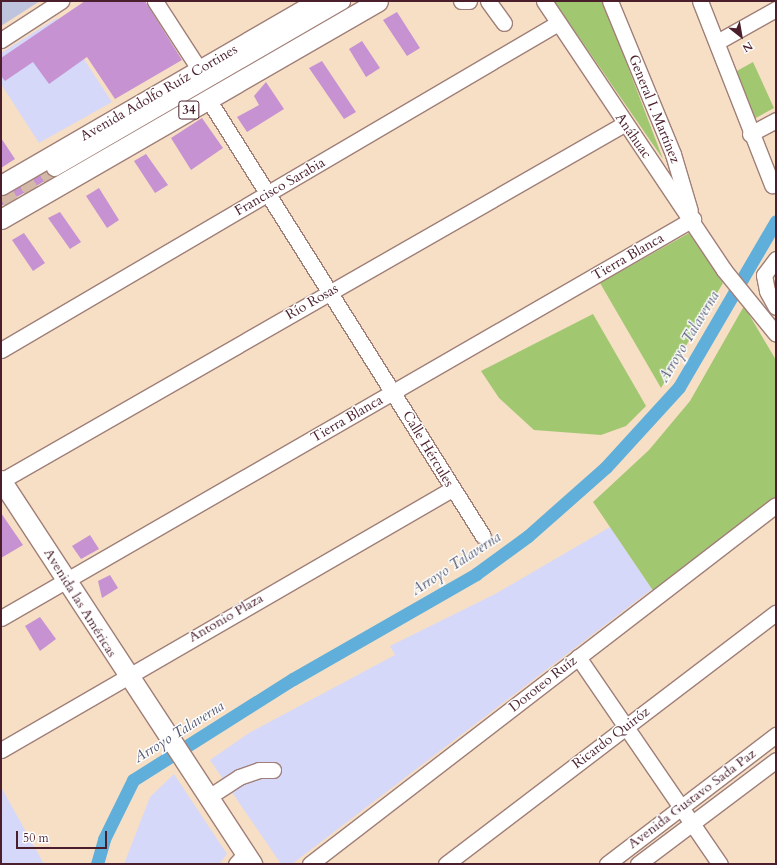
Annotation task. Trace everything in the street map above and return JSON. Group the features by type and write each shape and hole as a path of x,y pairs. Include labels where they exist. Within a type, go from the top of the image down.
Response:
{"main road":[{"name":"Avenida Adolfo Ruíz Cortines","path":"1,186 199,69 318,1"},
{"name":"Avenida Adolfo Ruíz Cortines","path":"1,219 378,1"},
{"name":"Avenida las Américas","path":"1,480 207,798 244,861"}],"street":[{"path":"1,40 61,1"},
{"path":"155,1 199,69"},
{"path":"342,1 56,172 360,1"},
{"path":"461,1 469,1"},
{"path":"488,1 504,23"},
{"name":"Anáhuac","path":"544,1 624,124 692,219 724,270 775,333"},
{"name":"General I. Martínez","path":"610,1 673,154 692,219"},
{"path":"700,1 717,42 750,134 772,185"},
{"path":"717,42 776,9"},
{"name":"Francisco Sarabia","path":"1,350 558,23"},
{"name":"Calle Hércules","path":"208,99 394,392 452,489 483,536"},
{"path":"750,134 776,120"},
{"name":"Río Rosas","path":"1,480 624,124"},
{"name":"Tierra Blanca","path":"1,618 692,219"},
{"path":"776,259 764,275 767,290 776,307"},
{"name":"Antonio Plaza","path":"1,750 126,675 452,489"},
{"name":"Doroteo Ruíz","path":"310,864 776,505"},
{"name":"Ricardo Quiróz","path":"446,864 776,613"},
{"path":"578,657 680,808 720,864"},
{"name":"Avenida Gustavo Sada Paz","path":"608,864 776,735"},
{"name":"Avenida Gustavo Sada Paz","path":"638,864 776,760"},
{"path":"207,798 239,777 259,770 273,770"}],"shaded area":[{"path":"1,1 40,1 1,26"},
{"path":"57,18 112,102 39,143 1,84 1,53"},
{"path":"610,527 652,589 292,864 281,864 210,760 249,733 395,655 390,646 495,594"},
{"path":"174,774 227,854 219,864 124,864 150,797"},
{"path":"1,787 44,864 1,864"}],"green space":[{"path":"554,1 603,1 663,159"},
{"path":"753,62 774,108 754,119 735,72"},
{"path":"689,233 723,283 661,388 600,283"},
{"path":"744,306 776,360 776,500 654,592 593,502 649,450 690,401"},
{"path":"593,314 646,406 626,426 601,435 534,430 499,398 481,371"}],"building":[{"path":"85,1 145,1 182,60 115,99 87,57 49,84 33,62 5,81 1,76 1,58"},
{"path":"397,12 420,48 407,56 383,20"},
{"path":"362,41 380,68 366,77 349,49"},
{"path":"322,61 356,112 344,119 309,68"},
{"path":"266,82 284,109 247,132 237,117 259,105 254,96"},
{"path":"202,118 223,148 191,170 171,138"},
{"path":"1,138 15,159 1,168"},
{"path":"146,154 168,185 155,193 134,161"},
{"path":"46,172 52,177 1,206 1,196"},
{"path":"99,188 119,220 107,228 86,196"},
{"path":"60,212 81,242 70,249 48,218"},
{"path":"24,233 45,263 33,271 12,240"},
{"path":"1,513 23,545 1,558"},
{"path":"90,535 99,549 81,559 72,546"},
{"path":"110,575 118,588 102,598 98,581"},
{"path":"40,617 56,639 40,651 25,626"}],"waterway":[{"name":"Arroyo Talaverna","path":"97,864 104,839 133,780 293,679 476,574 528,536 606,467 679,387 776,221"}],"tunnel":[{"path":"1,199 54,168"}]}
